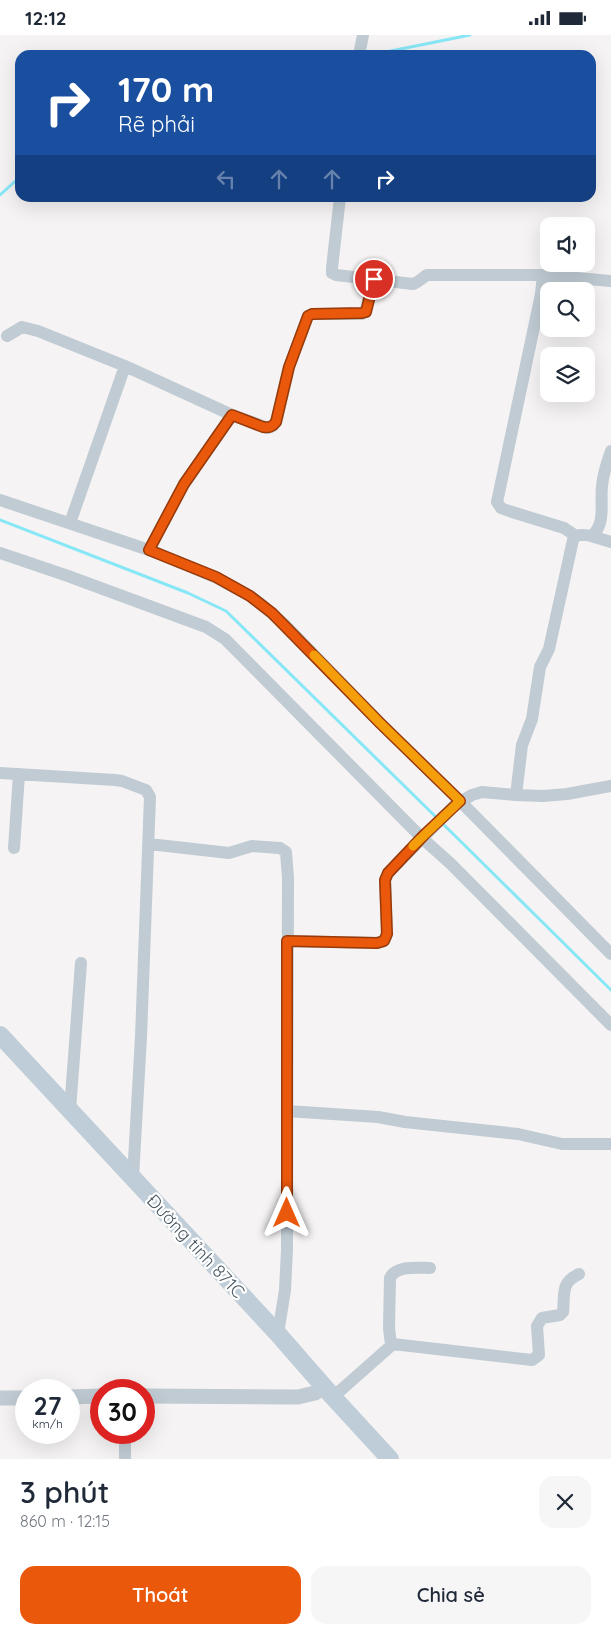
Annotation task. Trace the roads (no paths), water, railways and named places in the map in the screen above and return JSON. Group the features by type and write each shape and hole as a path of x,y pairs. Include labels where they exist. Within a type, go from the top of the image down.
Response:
{"main road":[{"name":"Đường tỉnh 871C","path":"0,1035 278,1334 390,1459"}],"street":[{"path":"360,50 363,35"},
{"path":"339,202 332,273 336,275 414,284 427,275 543,275 611,281"},
{"path":"543,275 541,295 497,501 501,508 564,529 576,536"},
{"path":"7,335 22,327 38,331 125,366 232,415 268,428 276,422 289,367 308,316 312,314 366,312 374,279"},
{"path":"70,523 125,366"},
{"path":"149,550 184,484 232,415"},
{"path":"590,536 595,533 599,525 602,510 602,484 611,451"},
{"path":"0,499 149,550 216,577 250,596 272,613 458,803 611,954"},
{"path":"516,795 522,745 530,725 540,667 549,649 573,540 580,534 611,542"},
{"path":"0,553 206,627 229,643 611,1025"},
{"path":"0,773 115,780 143,788 150,797 133,1178"},
{"path":"14,848 19,774"},
{"path":"287,941 377,943 384,941 387,934 386,877 391,869 423,836 458,803 482,792 543,796 567,794 611,786"},
{"path":"149,844 229,853 252,846 280,848 286,852 288,878 287,1250 278,1334"},
{"path":"70,1110 81,963"},
{"path":"287,1111 378,1117 404,1122 518,1134 562,1144 611,1144"},
{"path":"391,1345 389,1329 390,1278 392,1273 406,1269 430,1268"},
{"path":"155,1396 298,1397 329,1392 394,1344 532,1360 539,1355 537,1326 542,1318 560,1315 563,1312 566,1283 579,1273"},
{"path":"0,1398 15,1398"},
{"path":"124,1459 125,1444"}],"waterway":[{"path":"396,50 470,35"},
{"path":"0,195 15,182"},
{"path":"0,520 188,593 226,611 437,818"},
{"path":"442,823 611,990"}]}
